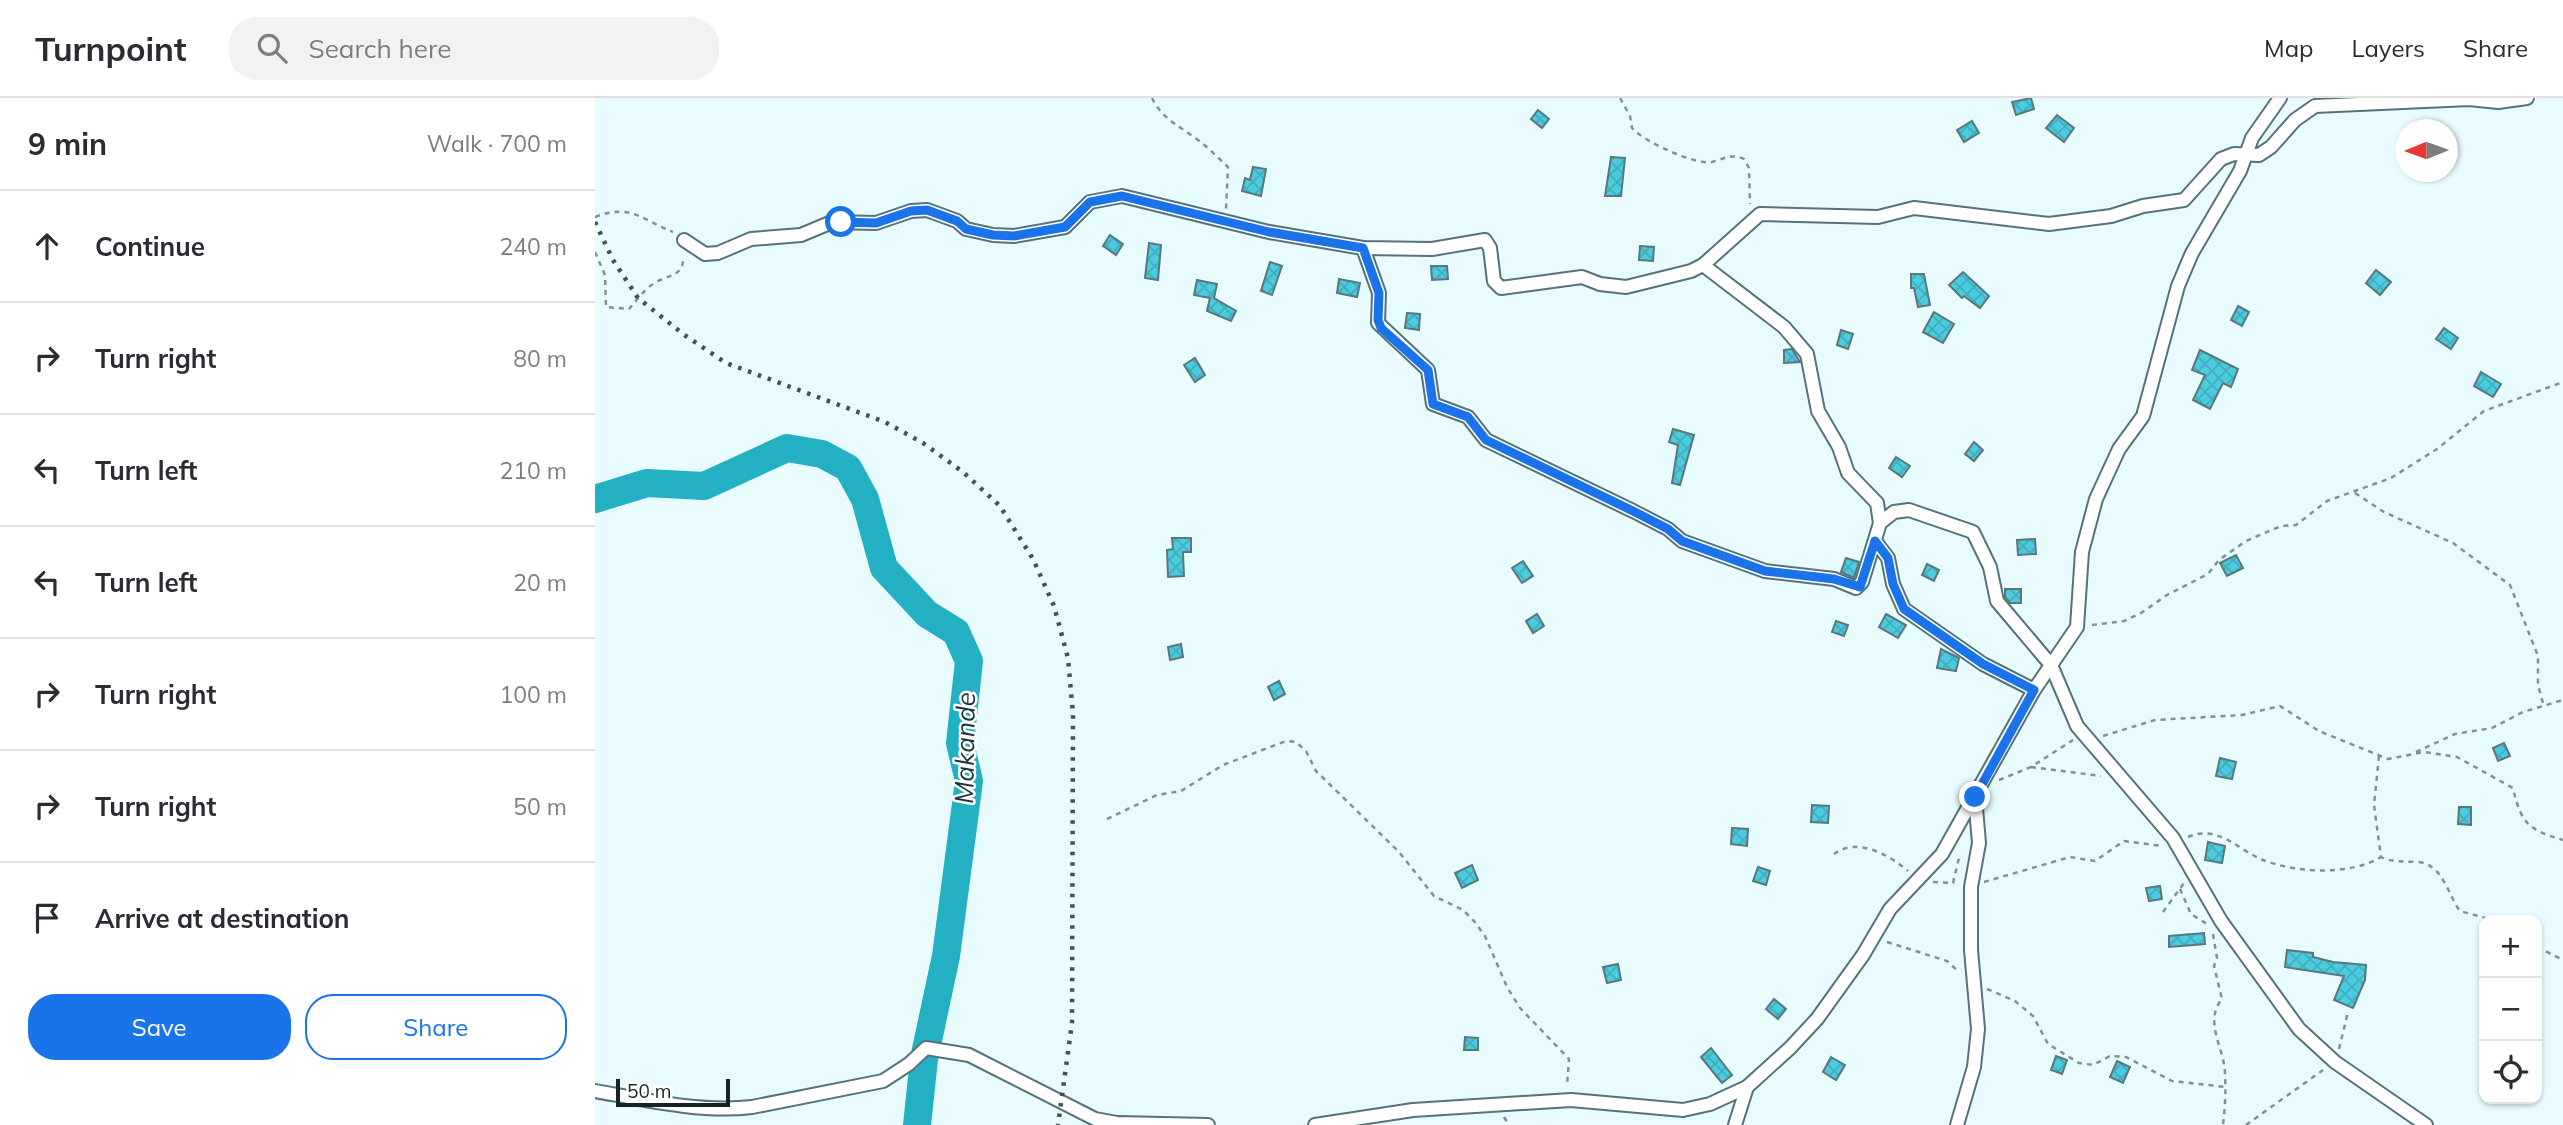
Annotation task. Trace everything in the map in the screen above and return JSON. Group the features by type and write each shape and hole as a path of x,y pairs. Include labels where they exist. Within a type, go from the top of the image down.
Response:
{"street":[{"path":"1315,1125 1413,1110 1571,1100 1682,1111 1710,1104 1747,1087 1817,1019 1874,937 1890,909 1941,854 2034,690 2077,626 2083,552 2095,499 2119,449 2143,416 2178,286 2192,253 2240,171 2258,128 2280,98"},
{"path":"684,240 705,254 718,253 751,239 801,235 832,222 876,223 919,210 927,210 957,221 966,229 993,235 1024,235 1065,227 1090,202 1122,196 1293,237 1363,248 1432,249 1487,240 1494,281 1504,288 1582,277 1600,285 1626,287 1691,271 1703,265 1760,215 1878,217 1914,208 2049,224 2095,219 2143,206 2184,200 2221,159 2234,153 2256,157 2266,152 2307,110 2326,103 2469,99 2498,102 2527,98"},
{"path":"1363,248 1379,293 1378,320 1381,328 1428,370 1433,404 1468,417 1486,440 1645,517 1682,541 1765,571 1834,579 1860,587 1880,523 1878,503 1848,473 1839,447 1818,411 1807,354 1784,327 1703,265"},
{"path":"1880,523 1902,509 1973,532 1990,567 1997,601 2051,665 2068,711 2089,741 2120,773 2178,845 2205,896 2299,1029 2336,1062 2426,1125"},
{"path":"1875,541 1888,558 1893,584 1904,609 1983,664 2034,690"},
{"path":"1957,1125 1977,1049 1971,887 1979,842 1975,797"},
{"path":"595,1091 674,1103 735,1109 752,1107 883,1080 909,1064 926,1048 969,1055 1095,1119 1117,1124 1208,1125"},
{"path":"1735,1125 1747,1087"}],"path":[{"path":"1152,98 1156,107 1174,125 1198,140 1228,167 1225,220"},
{"path":"1620,98 1630,116 1632,128 1659,149 1710,163 1724,157 1744,159 1749,168 1750,204 1760,215"},
{"path":"595,217 612,210 641,214 684,240 683,266 678,275 652,285 629,309 606,307 605,275 595,252"},
{"path":"2077,626 2111,624 2141,613 2167,595 2208,573 2219,560 2246,541 2281,526 2296,525 2327,501 2355,493 2416,463 2484,411 2563,382"},
{"path":"2355,493 2383,512 2453,543 2510,586 2539,656 2539,685 2544,707"},
{"path":"2410,755 2455,734 2492,727 2523,712 2563,700"},
{"path":"1995,783 2031,767 2082,734 2089,741 2155,720 2242,715 2280,706 2319,731 2388,760 2424,752 2456,757 2513,788 2517,806 2532,830 2563,840"},
{"path":"1107,819 1157,795 1181,791 1223,765 1286,741 1296,742 1306,751 1316,771 1399,852 1434,896 1463,910 1474,921 1485,936 1507,987 1520,1007 1569,1059 1567,1084 1571,1100"},
{"path":"2379,756 2374,805 2381,857"},
{"path":"2031,767 2097,776 2120,773"},
{"path":"1971,887 2070,858 2095,861 2124,841 2161,846 2178,845 2191,835 2210,833 2232,841 2260,859 2287,868 2320,871 2370,863 2381,857"},
{"path":"1834,854 1845,847 1856,845 1896,861 1919,880 1953,883 1959,858 1977,862"},
{"path":"2381,857 2390,861 2423,862 2444,878 2460,911 2479,916"},
{"path":"2163,912 2193,869"},
{"path":"2180,890 2191,914 2211,926 2217,957 2214,966 2222,999 2216,1006 2214,1032 2226,1070 2223,1125"},
{"path":"1874,937 1947,961 1974,984 2015,1001 2033,1016 2048,1044 2078,1063 2093,1065 2110,1056 2126,1057 2172,1081 2226,1087"},
{"path":"2542,950 2563,960"},
{"path":"2246,1125 2336,1062 2348,1012"}],"building":[{"path":"2031,98 2034,109 2016,115 2012,102"},
{"path":"1538,110 1549,119 1542,128 1531,119"},
{"path":"2057,115 2074,128 2064,142 2046,128"},
{"path":"1972,121 1979,133 1964,142 1957,130"},
{"path":"1611,157 1625,158 1621,196 1605,196"},
{"path":"1253,167 1266,169 1261,196 1242,191 1245,178 1250,180"},
{"path":"1110,235 1123,244 1116,255 1103,246"},
{"path":"1149,243 1161,245 1158,280 1145,278"},
{"path":"1640,246 1654,247 1653,261 1639,260"},
{"path":"1270,262 1282,266 1272,295 1261,291"},
{"path":"1431,266 1447,266 1448,279 1432,280"},
{"path":"2376,270 2391,282 2380,295 2366,283"},
{"path":"1963,272 1989,296 1980,308 1964,296 1962,298 1949,285"},
{"path":"1911,274 1924,274 1930,305 1918,307 1914,288 1911,288"},
{"path":"1339,279 1360,283 1357,297 1337,293"},
{"path":"1197,280 1217,284 1214,298 1236,311 1231,321 1207,311 1210,298 1194,295"},
{"path":"2238,306 2249,312 2242,326 2231,320"},
{"path":"1934,312 1954,324 1943,343 1923,332"},
{"path":"1407,313 1420,314 1419,330 1405,328"},
{"path":"2444,328 2458,338 2451,349 2436,339"},
{"path":"1841,330 1853,334 1848,349 1837,345"},
{"path":"1792,349 1800,362 1784,363 1784,350"},
{"path":"2200,350 2238,369 2231,387 2223,383 2210,409 2193,400 2205,375 2192,370"},
{"path":"1195,358 1205,375 1195,382 1184,365"},
{"path":"2481,372 2501,384 2493,397 2474,386"},
{"path":"1673,429 1694,435 1680,485 1672,483 1678,445 1669,442"},
{"path":"1974,442 1983,450 1974,461 1965,454"},
{"path":"1896,457 1910,466 1902,477 1889,468"},
{"path":"1172,538 1191,538 1191,552 1183,552 1184,576 1168,577 1167,550 1173,549"},
{"path":"2035,539 2036,554 2018,555 2017,540"},
{"path":"2236,555 2243,568 2227,576 2220,563"},
{"path":"1846,558 1859,562 1854,578 1841,572"},
{"path":"1523,561 1533,576 1522,583 1512,568"},
{"path":"1927,564 1939,570 1934,581 1922,575"},
{"path":"2005,589 2021,589 2021,603 2010,603 2005,597"},
{"path":"1537,614 1544,626 1533,633 1526,621"},
{"path":"1886,614 1906,625 1898,638 1879,627"},
{"path":"1836,621 1848,625 1844,636 1832,632"},
{"path":"1181,644 1183,657 1170,660 1168,647"},
{"path":"1941,649 1959,658 1956,671 1937,668"},
{"path":"1279,681 1285,694 1274,700 1268,687"},
{"path":"2504,743 2510,756 2498,761 2493,748"},
{"path":"2220,758 2236,762 2232,779 2216,776"},
{"path":"1812,805 1829,806 1828,823 1811,822"},
{"path":"2459,807 2471,807 2471,825 2458,824"},
{"path":"1732,828 1748,829 1747,846 1731,844"},
{"path":"2208,842 2225,846 2222,863 2205,860"},
{"path":"1472,865 1478,880 1462,888 1455,873"},
{"path":"1758,867 1770,871 1766,885 1753,881"},
{"path":"2160,886 2162,899 2149,901 2146,888"},
{"path":"2204,933 2205,944 2169,947 2169,936"},
{"path":"2287,950 2313,953 2313,957 2333,962 2366,965 2365,980 2353,1008 2334,1000 2344,976 2285,967"},
{"path":"1618,964 1621,980 1607,983 1603,967"},
{"path":"1774,999 1786,1009 1778,1019 1766,1009"},
{"path":"1465,1037 1478,1038 1478,1050 1464,1050"},
{"path":"1711,1048 1732,1075 1722,1083 1701,1057"},
{"path":"2056,1056 2067,1060 2062,1074 2051,1070"},
{"path":"1831,1057 1845,1065 1836,1080 1823,1072"},
{"path":"2117,1061 2130,1067 2123,1083 2110,1077"}],"waterway":[{"name":"Makande","path":"595,499 647,483 704,486 787,448 822,454 848,468 865,499 884,568 927,614 956,632 969,661 960,743 969,781 946,956 924,1059 917,1125"}],"railway":[{"path":"595,222 613,260 638,298 683,334 726,363 885,422 923,443 963,472 1000,506 1033,559 1054,606 1068,658 1073,714 1072,1023 1058,1125"}],"route":[{"path":"841,222 876,223 911,211 927,210 957,221 966,229 1014,236 1065,227 1090,202 1122,196 1254,226 1269,232 1363,248 1379,293 1378,323 1381,328 1428,370 1433,404 1468,417 1486,440 1668,529 1682,541 1765,571 1822,580 1834,579 1856,588 1860,587 1875,541 1888,558 1893,584 1904,609 1968,655 2034,690 1975,797"}]}
